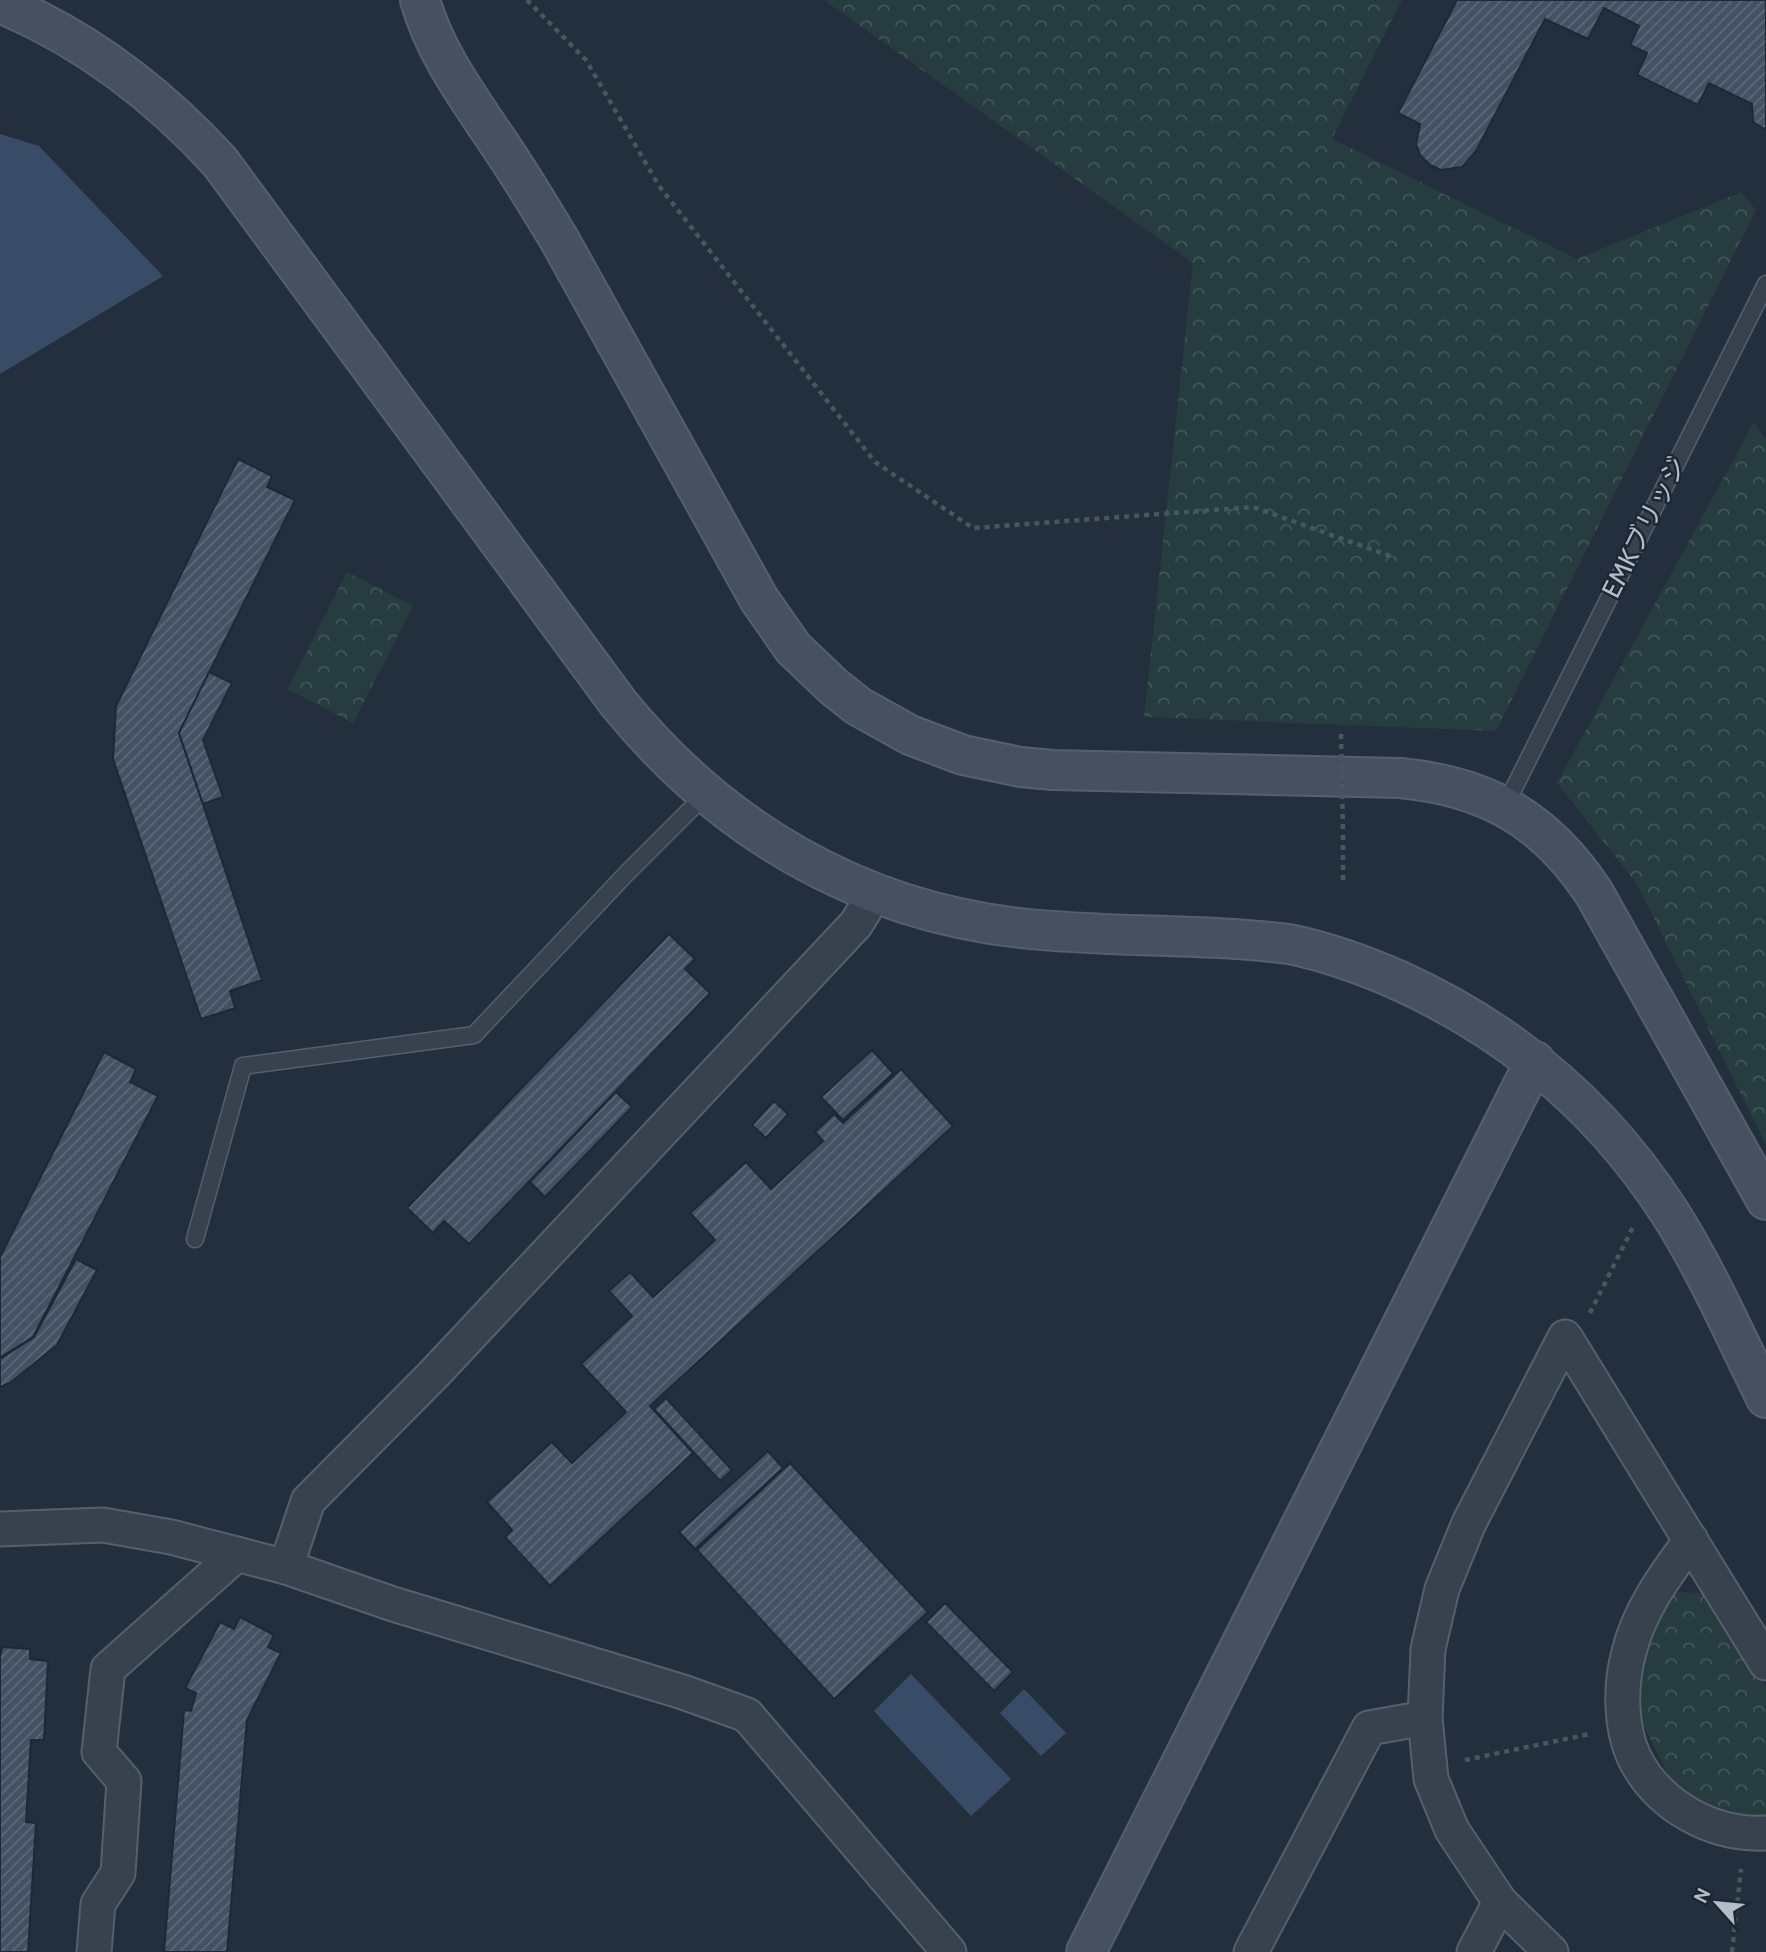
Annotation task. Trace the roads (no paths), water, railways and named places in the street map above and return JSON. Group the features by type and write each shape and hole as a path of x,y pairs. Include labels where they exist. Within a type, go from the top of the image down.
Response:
{"street":[{"path":"420,0 424,15 465,96 529,189 559,239 759,599 793,648 834,687 884,722 937,747 1020,767 1432,780 1460,787 1505,806 1534,824 1559,847 1589,885 1766,1200"},
{"path":"0,3 51,26 129,76 179,119 220,162 620,705 673,764 706,794 754,830 794,855 875,893 933,912 998,925 1272,942 1327,952 1394,978 1457,1009 1535,1061 1599,1120 1625,1150 1653,1188 1692,1250 1766,1398"},
{"path":"286,1567 309,1501 433,1375 856,924 875,893"},
{"path":"1086,1952 1535,1061"},
{"path":"1551,1952 1500,1902 1452,1830 1431,1779 1425,1718 1428,1649 1442,1589 1469,1523 1565,1337 1766,1663"},
{"path":"0,1529 103,1525 171,1537 286,1567 393,1604 683,1692 747,1715 949,1952"},
{"path":"1690,1540 1660,1584 1629,1651 1623,1687 1625,1727 1634,1757 1655,1787 1677,1808 1724,1830 1755,1834"},
{"path":"94,1952 97,1904 118,1874 124,1781 99,1752 108,1670 237,1554"},
{"path":"1251,1952 1369,1728 1425,1718"},
{"path":"1474,1952 1500,1902"}],"lane":[{"name":"EMKブリッジ","path":"1505,806 1766,284"},
{"path":"195,1239 243,1066 474,1035 626,874 706,794"}],"water":[{"path":"0,134 39,146 163,276 0,374"},
{"path":"911,1674 1011,1779 971,1816 874,1711"},
{"path":"1024,1689 1066,1733 1041,1756 1000,1713"}]}
